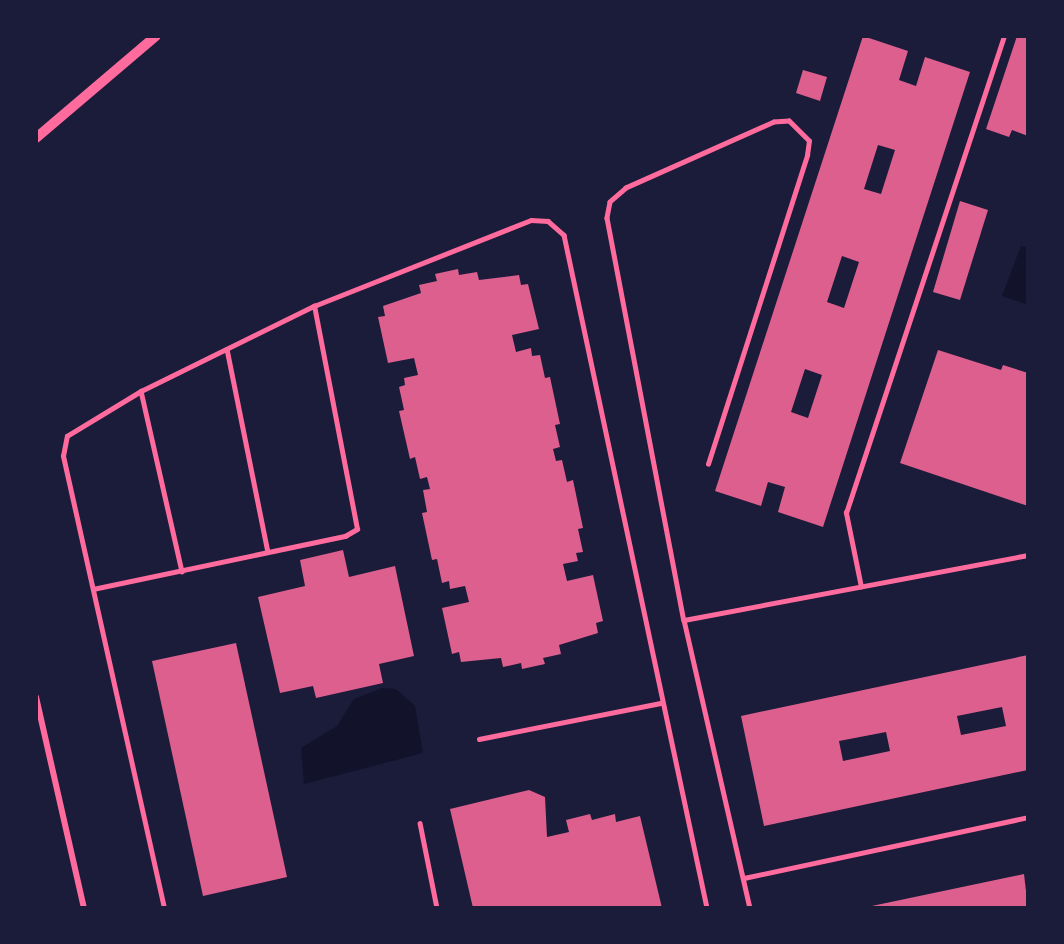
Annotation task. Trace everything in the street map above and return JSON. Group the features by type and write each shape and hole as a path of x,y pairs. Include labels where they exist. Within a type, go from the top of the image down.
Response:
{"street":[{"path":"36,138 156,36"},
{"path":"36,697 84,908"}],"lane":[{"path":"861,587 846,513 1004,36"},
{"path":"708,464 807,155 809,141 789,121 774,122 626,188 610,202 607,218 684,620 750,908"},
{"path":"164,908 62,445 74,428 141,391 314,306 531,220 548,221 564,235 661,703 707,908"},
{"path":"93,589 345,536 357,529 314,306"},
{"path":"227,350 268,552"},
{"path":"141,391 182,571"},
{"path":"684,620 1028,555"},
{"path":"479,739 661,703"},
{"path":"744,879 1028,818"},
{"path":"420,823 437,908"}],"shaded area":[{"path":"1021,246 1028,248 1028,305 1002,296"},
{"path":"382,688 396,689 415,706 423,753 304,784 301,748 337,726 354,699"}],"building":[{"path":"863,36 908,51 899,80 916,86 925,57 970,72 823,527 778,512 785,487 768,482 761,506 715,491","holes":["878,145 895,150 881,194 864,189","842,256 859,262 844,308 827,302","805,369 822,375 808,418 791,412"]},
{"path":"1017,36 1028,36 1028,136 1012,130 1009,137 986,129"},
{"path":"803,70 827,77 820,101 796,93"},
{"path":"960,201 988,210 960,300 933,292"},
{"path":"458,269 459,275 477,272 479,280 519,275 521,285 528,284 539,329 512,335 516,352 531,348 532,356 540,355 545,378 550,377 560,424 555,425 560,447 553,449 556,461 562,460 567,482 573,480 583,528 578,529 583,552 576,553 578,561 563,564 567,581 593,575 603,621 596,623 598,633 559,645 561,654 543,658 545,664 522,669 521,663 503,667 501,658 461,662 459,652 452,654 442,608 469,602 465,586 450,589 449,581 442,583 437,559 432,560 422,513 427,512 423,490 430,489 427,477 420,479 415,457 410,459 399,411 404,410 399,387 405,385 404,378 418,375 414,358 388,363 378,317 385,316 383,306 421,293 419,285 437,281 435,274"},
{"path":"938,350 1001,370 1003,365 1028,373 1028,506 900,463"},
{"path":"343,550 349,577 395,566 414,656 379,664 383,683 316,698 313,686 280,693 258,597 305,586 300,560"},
{"path":"236,643 287,877 203,896 152,661"},
{"path":"1028,655 1028,770 764,826 741,716","holes":["1002,707 1006,726 961,735 957,716","886,732 890,751 843,761 839,741"]},
{"path":"529,790 545,797 547,837 569,832 566,820 590,814 592,820 615,814 616,822 640,816 662,908 473,908 450,809"},
{"path":"1024,874 1028,908 867,908 867,907"}]}
